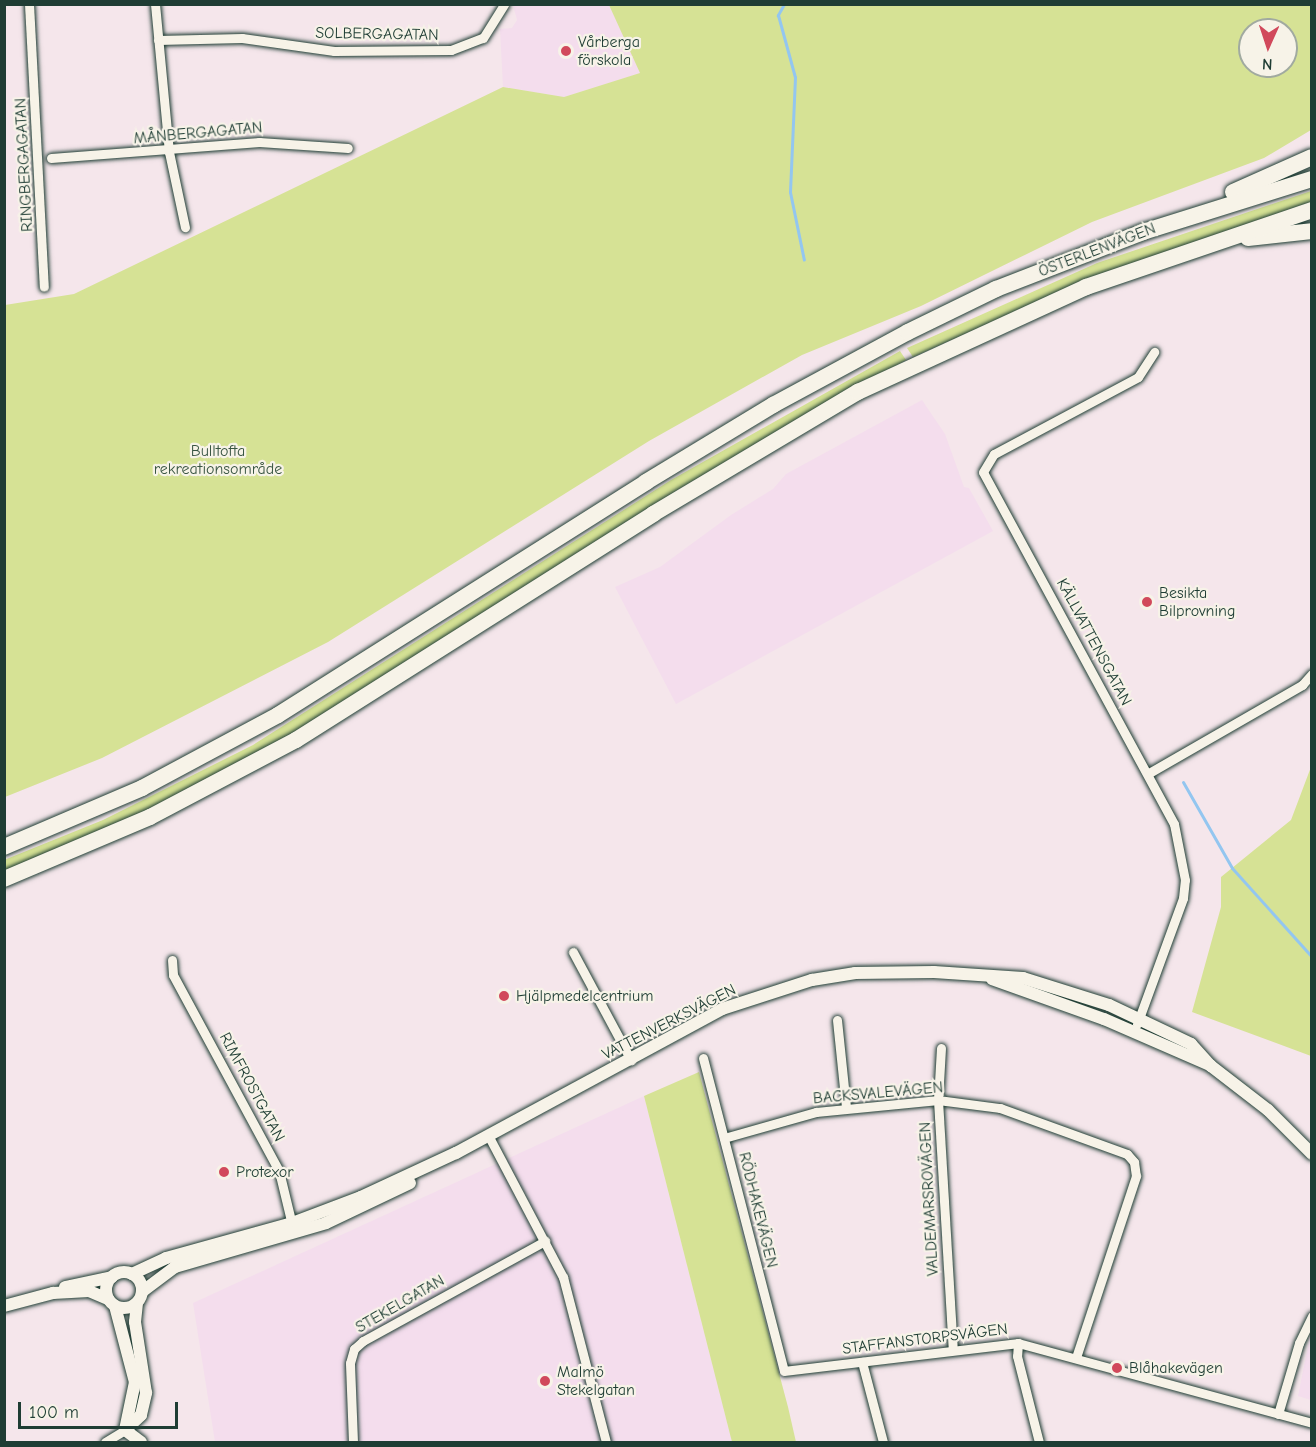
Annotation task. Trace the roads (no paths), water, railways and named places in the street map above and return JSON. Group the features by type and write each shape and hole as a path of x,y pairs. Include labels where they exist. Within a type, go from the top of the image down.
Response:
{"highway":[{"path":"996,289 1311,157"},
{"name":"ÖSTERLENVÄGEN","path":"4,847 142,788 278,715 646,482 773,405 891,341 996,289 1154,229 1311,179"},
{"name":"ÖSTERLENVÄGEN","path":"78,850 219,783 296,740 770,443 906,368 1086,287 1180,252 1311,210"},
{"path":"1180,252 1311,231"},
{"path":"4,879 78,850"},
{"path":"4,888 78,850"}],"street":[{"name":"RINGBERGAGATAN","path":"29,4 44,288"},
{"path":"155,4 169,152 185,226"},
{"name":"SOLBERGAGATAN","path":"158,40 242,38 333,51 451,50 483,38 504,4"},
{"name":"MÅNBERGAGATAN","path":"51,158 169,152 259,141 348,148"},
{"name":"KÄLLVATTENSGATAN","path":"1134,1032 1183,898 1185,880 1174,824 1149,773 983,472 993,454 1138,377 1154,352"},
{"path":"1149,773 1302,685 1311,674"},
{"path":"573,952 631,1060"},
{"name":"RIMFROSTGATAN","path":"172,960 173,975 279,1171 293,1229"},
{"name":"VATTENVERKSVÄGEN","path":"142,1291 175,1268 293,1229 456,1153 722,1009 812,980 893,971 1023,978 1050,985 1140,1018 1191,1044 1211,1066 1268,1110 1311,1154"},
{"name":"VATTENVERKSVÄGEN","path":"986,976 1134,1032 1211,1066"},
{"path":"837,1020 846,1107"},
{"name":"VALDEMARSROVÄGEN","path":"941,1047 938,1100 953,1350"},
{"name":"RÖDHAKEVÄGEN","path":"703,1058 784,1371"},
{"name":"BACKSVALEVÄGEN","path":"724,1138 846,1107 938,1100 982,1104 1018,1114 1127,1154 1134,1162 1134,1181 1076,1357"},
{"path":"488,1135 562,1276 606,1443"},
{"name":"VATTENVERKSVÄGEN","path":"132,1274 166,1258 293,1229"},
{"name":"STEKELGATAN","path":"353,1443 350,1363 354,1350 363,1341 545,1241"},
{"path":"4,1306 53,1293 68,1286 112,1277 122,1272 138,1278 142,1291 137,1304 136,1329 146,1393 141,1415 125,1430 105,1443"},
{"path":"112,1277 107,1284 135,1382 125,1430"},
{"path":"53,1293 89,1291 127,1308 137,1304"},
{"path":"1278,1414 1299,1343 1311,1316"},
{"path":"1018,1343 1017,1356 1039,1443"},
{"name":"STAFFANSTORPSVÄGEN","path":"784,1371 1018,1343 1311,1423"},
{"path":"862,1362 883,1443"},
{"path":"125,1430 141,1443"}],"waterway":[{"path":"784,4 778,15 795,77 790,192 804,260"},
{"path":"1183,782 1232,868 1312,957"}],"place":[{"name":"Vårberga förskola","path":"566,51"},
{"name":"Besikta Bilprovning","path":"1147,602"},
{"name":"Hjälpmedelcentrium","path":"504,996"},
{"name":"Protexor","path":"224,1172"},
{"name":"Blåhakevägen","path":"1117,1368"},
{"name":"Malmö Stekelgatan","path":"545,1381"}],"park label":[{"name":"Bulltofta rekreationsområde","path":"218,460"}]}
